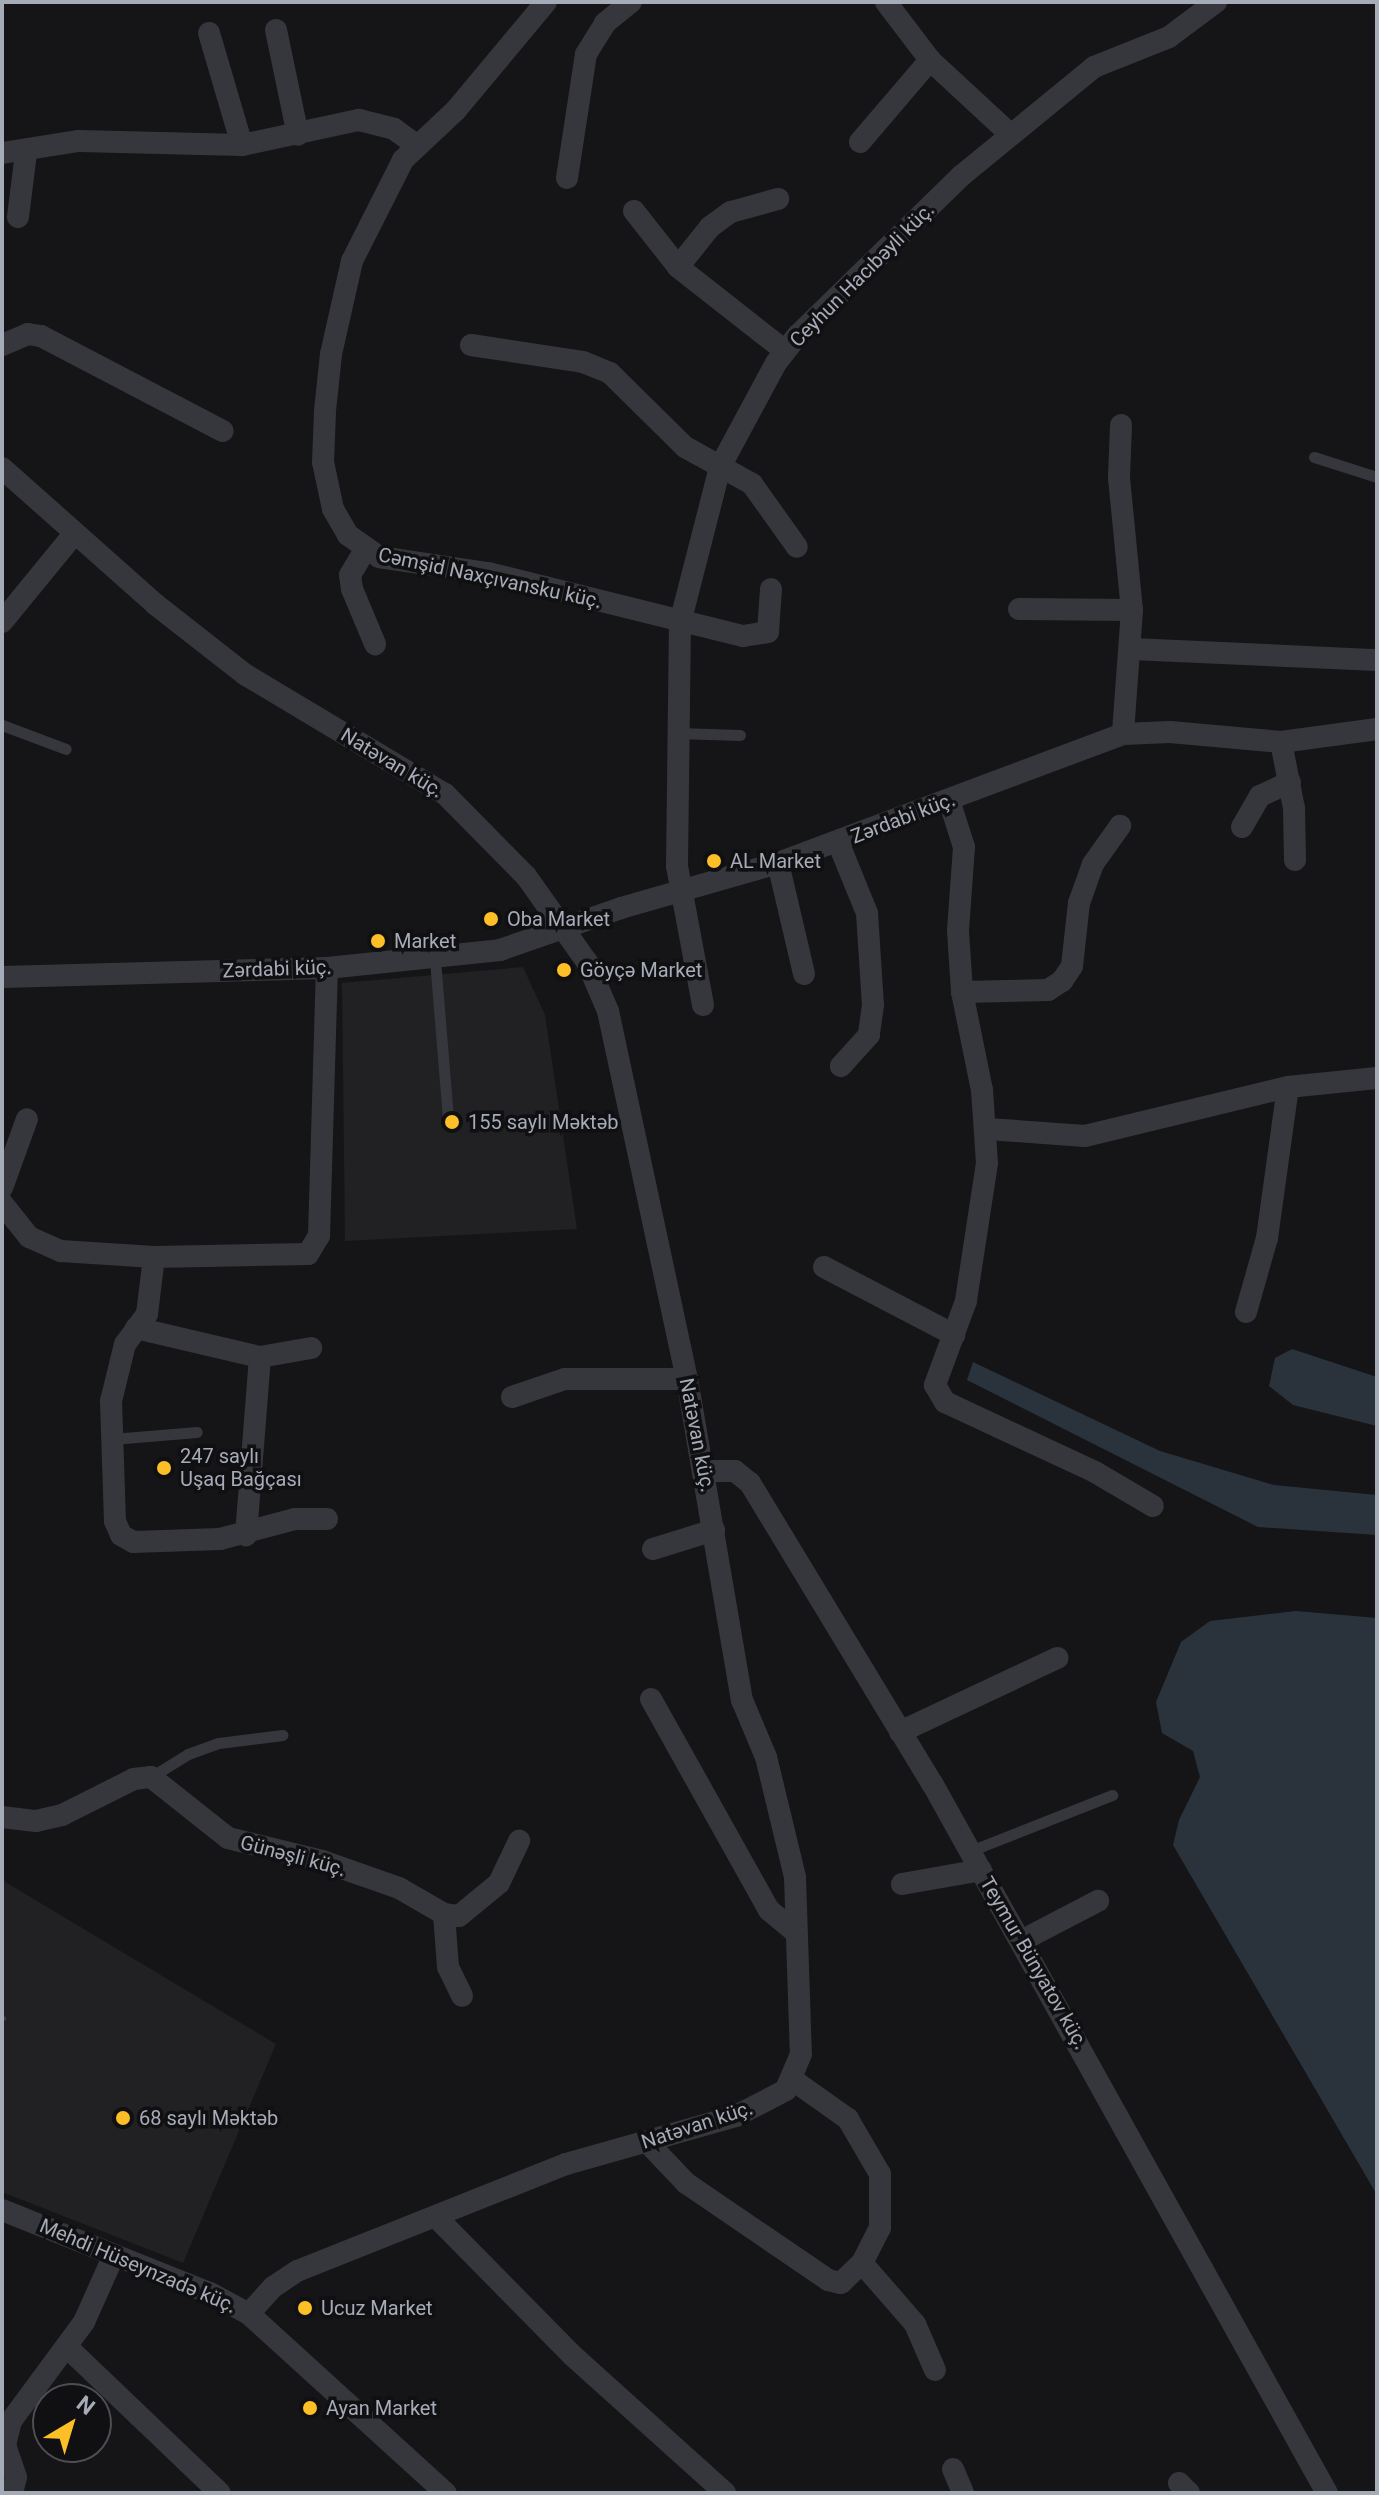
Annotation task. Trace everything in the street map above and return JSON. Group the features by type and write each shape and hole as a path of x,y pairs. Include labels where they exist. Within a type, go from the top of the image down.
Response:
{"street":[{"name":"Cəmşid Naxçıvansku küç.","path":"546,2 450,117 416,145 392,175 352,261 331,354 325,482 333,509 365,550 379,557 551,587 680,623 760,636 772,618 771,589"},
{"path":"567,178 586,54 605,23 631,2"},
{"path":"886,2 930,60 1011,135"},
{"name":"Ceyhun Hacıbəyli küç.","path":"703,1005 680,893 680,623 720,467 785,351 961,176 1094,67 1169,37 1216,2"},
{"path":"276,30 298,135"},
{"path":"209,33 242,145"},
{"path":"860,142 930,60"},
{"path":"2,153 26,153 79,141 242,145 367,121 394,129 416,145"},
{"path":"18,217 26,153"},
{"path":"678,267 710,227 731,212 778,199"},
{"path":"634,211 678,267 785,351"},
{"path":"2,345 28,334 41,336 223,431"},
{"path":"471,345 583,362 610,373 685,447 752,484 797,547"},
{"path":"1121,425 1119,478 1132,610 1132,649 1123,734"},
{"name":"Natəvan küç.","path":"3,470 74,534 246,675 445,794 526,876 568,930 608,1011 706,1471 742,1700 763,1748 790,1853 801,2054 793,2080 775,2097 736,2116 566,2164 437,2218 297,2271 273,2287 249,2314"},
{"path":"2,622 74,534"},
{"path":"365,550 350,575 352,589 375,644"},
{"path":"1019,609 1132,610"},
{"path":"1132,649 1377,660"},
{"name":"Zərdabi küç.","path":"2,977 327,968 435,960 512,948 621,908 680,893 838,842 1123,734 1170,732 1281,742 1377,729"},
{"path":"1281,742 1290,782 1295,860"},
{"path":"1242,827 1260,796 1290,782"},
{"path":"949,800 964,847 958,931 962,992 988,1129 976,1258 954,1335 935,1385 945,1402 1095,1472 1153,1506"},
{"path":"962,992 1048,990 1062,981 1072,966 1079,903 1093,864 1120,826"},
{"path":"838,842 867,913 873,1005 869,1035 841,1066"},
{"path":"778,863 804,974"},
{"path":"2,1203 44,1248 154,1257 297,1256 316,1247 327,1093 327,968"},
{"path":"988,1129 1085,1136 1288,1087 1377,1078"},
{"path":"1246,1312 1267,1238 1288,1087"},
{"path":"2,1188 27,1119"},
{"path":"154,1257 147,1314 136,1328 117,1368 112,1439 115,1521 121,1535 133,1542 246,1535 295,1519 327,1519"},
{"path":"824,1267 954,1335"},
{"path":"136,1328 260,1357 311,1348"},
{"path":"246,1535 260,1357"},
{"path":"512,1397 565,1379 687,1379"},
{"name":"Teymur Bünyatov küç.","path":"706,1471 735,1471 750,1483 976,1860 1327,2493"},
{"path":"653,1549 714,1530"},
{"path":"900,1732 1057,1658"},
{"path":"651,1699 769,1910 795,1932"},
{"path":"2,1817 36,1821 62,1815 134,1779 151,1777"},
{"name":"Günəşli küç.","path":"151,1777 228,1838 399,1888 444,1914"},
{"path":"462,1996 448,1967 444,1914 459,1916 488,1896 519,1841"},
{"path":"902,1884 976,1860"},
{"path":"1021,1941 1098,1901"},
{"path":"647,2142 686,2183 828,2280 847,2280 862,2263 880,2228 880,2174 848,2119 793,2080"},
{"name":"Mehdi Hüseynzadə küç.","path":"2,2210 249,2314 446,2493"},
{"path":"437,2218 572,2355 725,2493"},
{"path":"12,2493 16,2477 4,2432 67,2347 114,2255"},
{"path":"862,2263 915,2324 935,2370"},
{"path":"67,2347 220,2493"},
{"path":"953,2469 963,2493"}],"lane":[{"path":"1314,457 1377,477"},
{"path":"2,725 66,749"},
{"path":"678,733 740,735"},
{"path":"435,960 448,1119"},
{"path":"112,1439 197,1432"},
{"path":"151,1777 209,1747 282,1735"},
{"path":"976,1860 1112,1795"}],"shaded area":[{"name":"155 saylı Məktəb","path":"523,967 545,1015 577,1229 345,1241 342,983"},
{"path":"1292,1349 1377,1377 1377,1426 1293,1405 1269,1386 1275,1358"},
{"path":"973,1362 1160,1451 1274,1485 1377,1495 1377,1535 1258,1527 967,1380"},
{"path":"1296,1611 1377,1618 1377,2195 1173,1845 1179,1820 1200,1777 1193,1751 1162,1733 1156,1702 1181,1642 1210,1621"},
{"name":"68 saylı Məktəb","path":"2,1880 276,2044 183,2263 2,2192"}],"place":[{"name":"AL Market","path":"714,861"},
{"name":"Oba Market","path":"491,919"},
{"name":"Market","path":"378,941"},
{"name":"Göyçə Market","path":"564,970"},
{"name":"155 saylı Məktəb","path":"452,1122"},
{"name":"247 saylı Uşaq Bağçası","path":"164,1468"},
{"name":"68 saylı Məktəb","path":"123,2118"},
{"name":"Ucuz Market","path":"305,2308"},
{"name":"Ayan Market","path":"310,2408"}]}
